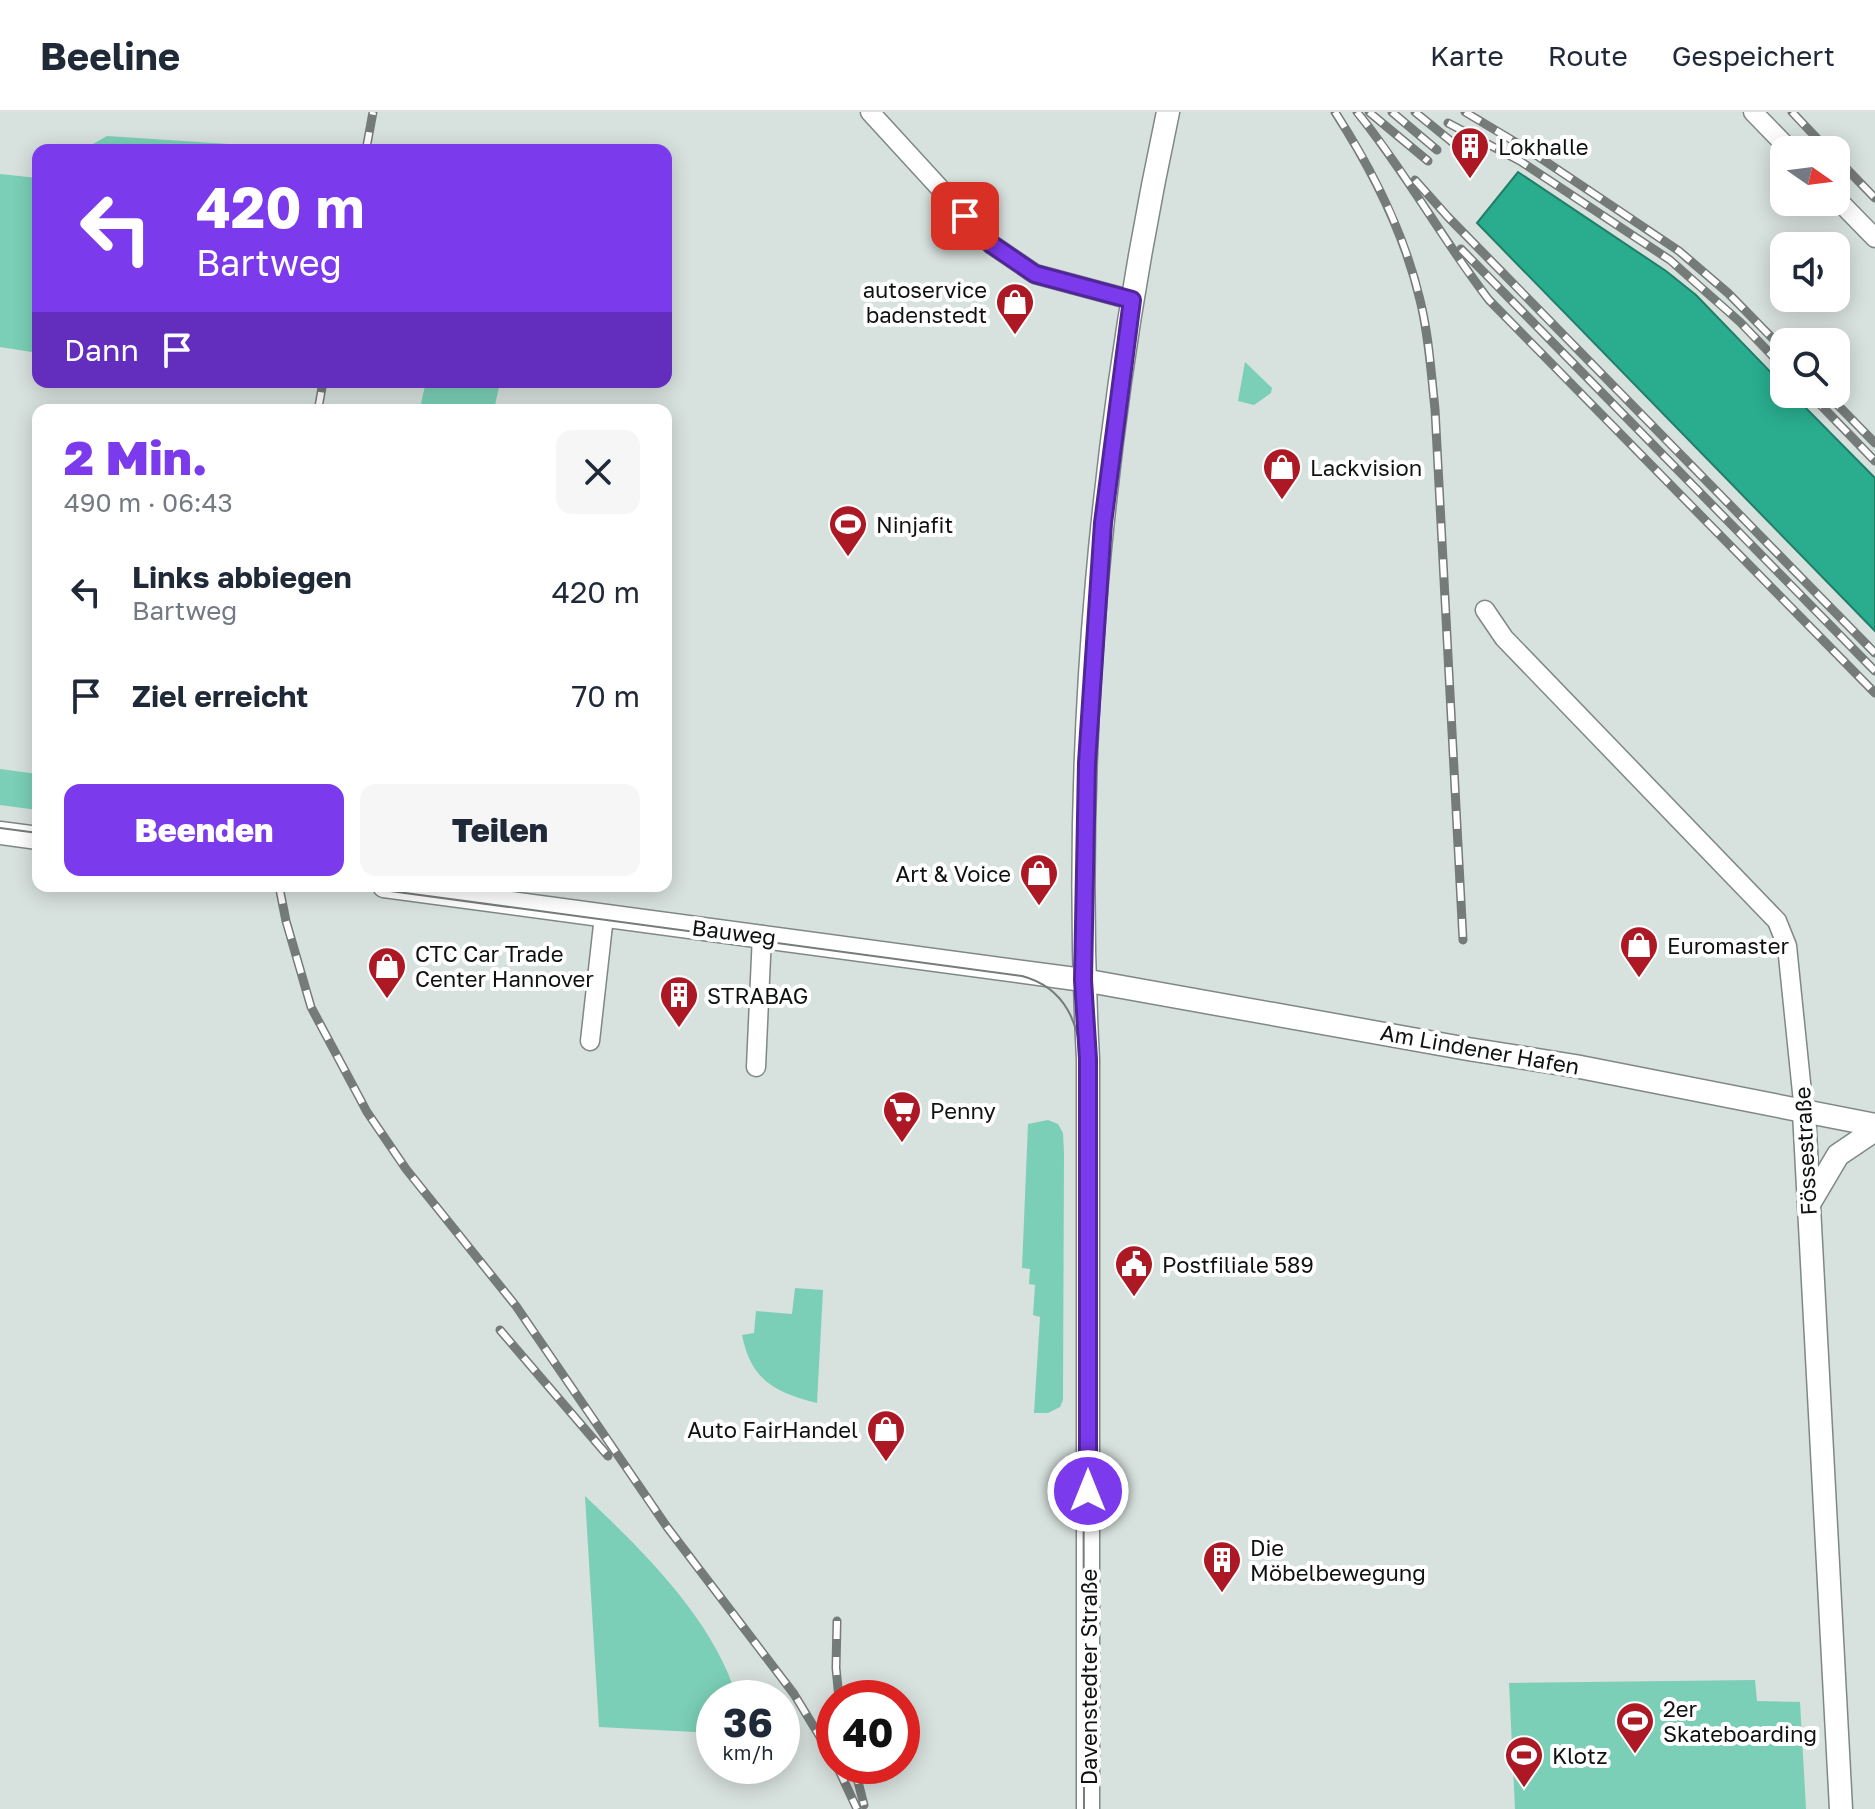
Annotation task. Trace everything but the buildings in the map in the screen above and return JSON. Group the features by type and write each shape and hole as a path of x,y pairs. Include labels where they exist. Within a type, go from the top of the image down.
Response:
{"street":[{"path":"870,112 991,244 1035,274 1132,300"},
{"name":"Davenstedter Straße","path":"1088,1809 1088,1059 1083,980 1087,763 1103,523 1132,300 1168,112"},
{"path":"1753,112 1776,136"},
{"path":"1850,212 1875,238"},
{"name":"Fössestraße","path":"1485,610 1504,638 1777,921 1787,946 1804,1112 1841,1809"},
{"path":"0,833 32,837"},
{"name":"Bauweg","path":"428,892 1083,980"},
{"path":"590,1041 604,916"},
{"path":"756,1067 762,935"},
{"name":"Am Lindener Hafen","path":"1083,980 1575,1066 1875,1127"},
{"path":"1809,1205 1838,1155 1875,1127"}],"shaded area":[{"path":"107,136 229,144 93,144"},
{"path":"1518,172 1666,271 1696,295 1770,372 1770,408 1806,408 1875,478 1875,631 1477,223"},
{"path":"0,174 32,177 32,352 0,347"},
{"path":"1245,362 1272,388 1271,393 1254,405 1238,401"},
{"path":"425,388 499,388 495,404 421,403"},
{"path":"0,769 32,773 32,809 0,805"},
{"path":"1048,1120 1058,1124 1063,1133 1063,1400 1060,1407 1048,1413 1034,1413 1040,1317 1033,1315 1035,1285 1029,1284 1030,1269 1022,1268 1028,1124"},
{"path":"795,1288 823,1290 817,1403 788,1394 767,1382 751,1363 742,1335 754,1333 756,1311 792,1314"},
{"path":"585,1496 674,1588 712,1641 730,1680 696,1680 696,1732 599,1727"},
{"name":"2er Skateboarding","path":"1755,1680 1757,1701 1800,1702 1806,1809 1515,1809 1509,1683"}],"tram line":[{"path":"0,828 32,832"},
{"path":"398,892 1022,976 1050,989 1060,999 1074,1023 1083,1067 1084,1809"}],"railway":[{"path":"367,144 373,112"},
{"path":"1335,112 1374,179 1396,226 1426,327 1435,409 1463,940"},
{"path":"1357,112 1489,300 1875,693"},
{"path":"1369,112 1428,161"},
{"path":"1392,112 1437,150"},
{"path":"1415,112 1457,146"},
{"path":"1465,112 1527,149 1679,251 1728,293 1770,336"},
{"path":"1792,112 1815,136"},
{"path":"1448,123 1520,161 1670,260 1740,322 1770,353"},
{"path":"1850,172 1875,198"},
{"path":"1415,180 1875,653"},
{"path":"1461,249 1875,671"},
{"path":"319,404 322,388"},
{"path":"1824,408 1875,461"},
{"path":"1841,408 1875,443"},
{"path":"280,892 311,1007 367,1112 406,1169 516,1306 667,1527 794,1694 816,1730"},
{"path":"500,1330 608,1456"},
{"path":"837,1621 837,1680"},
{"path":"845,1784 857,1809"},
{"path":"859,1784 864,1805"}],"place":[{"name":"Lokhalle","path":"1470,180"},
{"name":"autoservice badenstedt","path":"1015,336"},
{"name":"Lackvision","path":"1282,501"},
{"name":"Ninjafit","path":"848,558"},
{"name":"Art & Voice","path":"1039,907"},
{"name":"Euromaster","path":"1639,979"},
{"name":"CTC Car Trade Center Hannover","path":"387,1000"},
{"name":"STRABAG","path":"679,1029"},
{"name":"Penny","path":"902,1144"},
{"name":"Postfiliale 589","path":"1134,1298"},
{"name":"Auto FairHandel","path":"886,1463"},
{"name":"Die Möbelbewegung","path":"1222,1594"},
{"name":"2er Skateboarding","path":"1635,1755"},
{"name":"Klotz","path":"1524,1789"}],"route":[{"path":"965,216 991,244 1035,274 1132,300 1103,523 1087,763 1083,980 1088,1059 1088,1491"}]}
